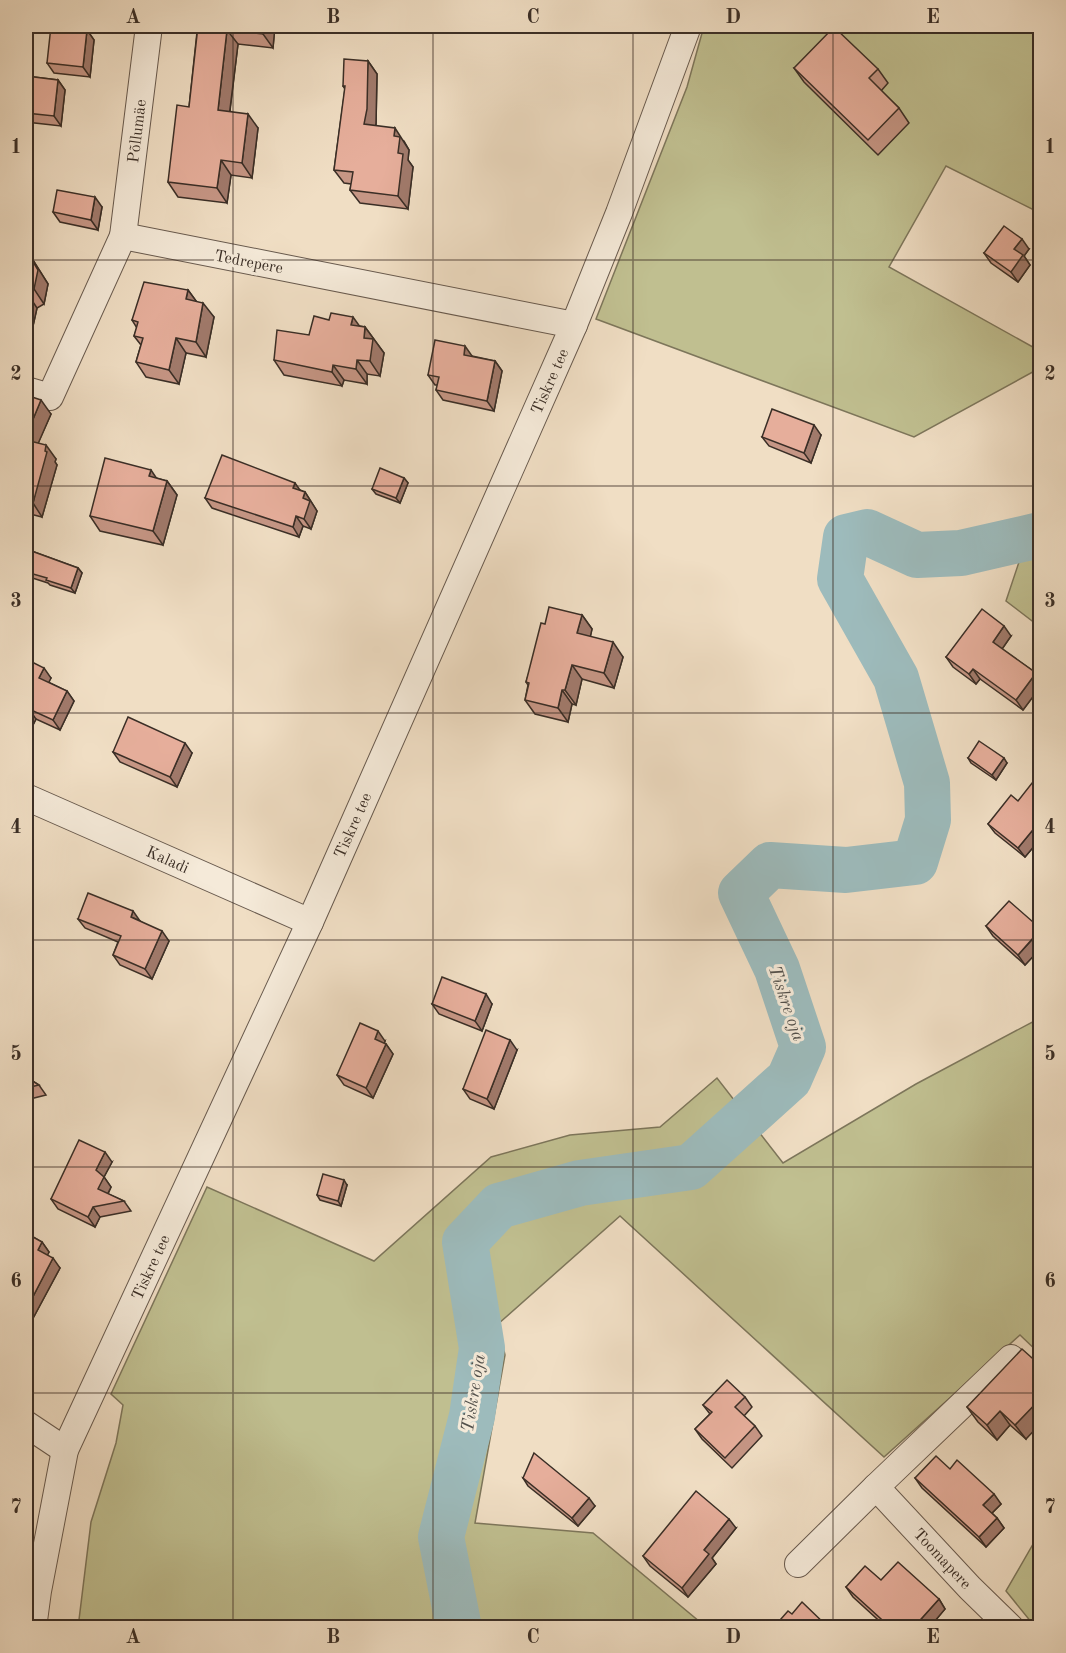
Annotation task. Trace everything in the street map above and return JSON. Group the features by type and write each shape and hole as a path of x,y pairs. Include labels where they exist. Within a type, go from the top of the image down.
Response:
{"street":[{"name":"Põllumäe","path":"123,236 150,26"},
{"name":"Tiskre tee","path":"33,1628 32,1588 64,1450 310,922 574,325 619,213 688,26"},
{"name":"Tedrepere","path":"123,236 574,325"},
{"path":"26,390 50,397 123,236"},
{"name":"Kaladi","path":"26,797 310,922"},
{"path":"798,1564 1011,1358"},
{"path":"26,1424 64,1450"},
{"name":"Toomapere","path":"876,1487 970,1588 1011,1628"}],"shaded area":[{"path":"704,26 1040,26 1040,213 946,166 889,267 1040,351 1040,368 914,437 596,319 687,87"},
{"path":"1040,499 1040,627 1006,601"},
{"path":"1040,1018 1040,1354 1020,1335 884,1457 620,1216 498,1324 505,1355 475,1523 593,1533 706,1627 78,1628 91,1522 116,1443 123,1405 111,1394 207,1187 374,1261 491,1157 570,1135 660,1127 717,1078 783,1163 916,1084"},
{"path":"1040,1532 1040,1627 1036,1628 1006,1591"}],"building":[{"path":"51,26 87,30 83,67 47,63"},
{"path":"198,26 263,26 263,34 227,30 218,110 248,114 242,163 221,160 217,188 168,182 177,105 189,107"},
{"path":"834,27 878,69 869,78 899,108 868,140 794,68"},
{"path":"344,59 368,61 367,109 364,124 395,128 394,136 400,137 398,153 403,154 398,196 350,190 353,172 334,170 345,86 343,86"},
{"path":"26,76 58,80 54,116 26,113"},
{"path":"57,190 95,197 91,220 53,212"},
{"path":"1004,226 1022,239 1014,249 1023,255 1011,272 984,253"},
{"path":"26,250 38,270 34,289 27,293 26,300"},
{"path":"144,282 188,290 186,299 203,303 196,342 176,338 169,370 136,362 143,338 134,336 138,322 132,320"},
{"path":"331,313 353,317 351,325 365,327 364,338 373,339 370,361 357,360 356,369 333,365 332,372 274,360 277,330 309,335 314,316 329,320"},
{"path":"435,340 465,346 464,355 495,361 487,401 436,390 439,377 428,375"},
{"path":"26,395 41,400 26,436"},
{"path":"772,409 814,425 804,453 762,437"},
{"path":"26,440 46,445 45,451 47,452 33,503 26,501"},
{"path":"222,455 295,483 293,488 305,492 303,498 310,501 304,519 296,516 293,527 205,498"},
{"path":"105,458 151,470 149,476 167,481 153,531 90,516"},
{"path":"380,468 404,478 396,498 372,489"},
{"path":"26,549 78,568 71,588 26,572"},
{"path":"549,607 582,615 577,633 613,642 604,673 572,665 558,708 525,700 529,683 526,682 541,623 545,624"},
{"path":"982,609 1004,626 993,642 1036,673 1016,700 973,669 969,674 946,657"},
{"path":"26,659 44,668 39,678 67,691 53,720 29,709 26,717"},
{"path":"128,717 185,743 170,777 113,752"},
{"path":"979,741 1004,758 992,775 968,758"},
{"path":"1036,778 1041,782 1041,820 1018,848 988,824 1011,795 1018,801"},
{"path":"88,893 133,911 131,917 162,931 145,969 113,955 121,936 78,919"},
{"path":"1009,901 1041,929 1018,955 986,926"},
{"path":"442,977 486,994 475,1021 432,1004"},
{"path":"360,1023 378,1031 375,1039 386,1044 366,1088 337,1075"},
{"path":"486,1030 510,1040 487,1099 463,1089"},
{"path":"26,1077 39,1085 26,1088"},
{"path":"79,1140 105,1152 96,1170 104,1177 98,1189 124,1201 93,1207 88,1217 51,1199"},
{"path":"323,1174 344,1180 338,1201 317,1195"},
{"path":"26,1233 42,1242 38,1250 53,1258 26,1310"},
{"path":"1022,1349 1041,1366 1041,1398 1015,1425 1000,1411 987,1425 967,1407"},
{"path":"727,1380 745,1397 735,1407 755,1426 725,1458 695,1429 712,1412 703,1405"},
{"path":"534,1453 589,1498 572,1518 523,1478"},
{"path":"936,1456 950,1469 957,1460 994,1494 983,1505 997,1518 979,1537 915,1478"},
{"path":"696,1491 729,1519 704,1550 709,1554 682,1588 643,1556"},
{"path":"898,1562 939,1599 913,1628 891,1628 846,1587 865,1566 881,1580"},
{"path":"802,1602 829,1628 773,1628 788,1611 792,1614"}],"waterway":[{"name":"Tiskre oja","path":"459,1628 441,1537 472,1416 482,1348 465,1242 499,1206 580,1183 691,1167 789,1079 803,1047 777,969 741,893 770,865 846,870 915,862 928,820 927,783 896,678 840,579 846,537 867,532 917,555 961,553 1040,535"}]}
